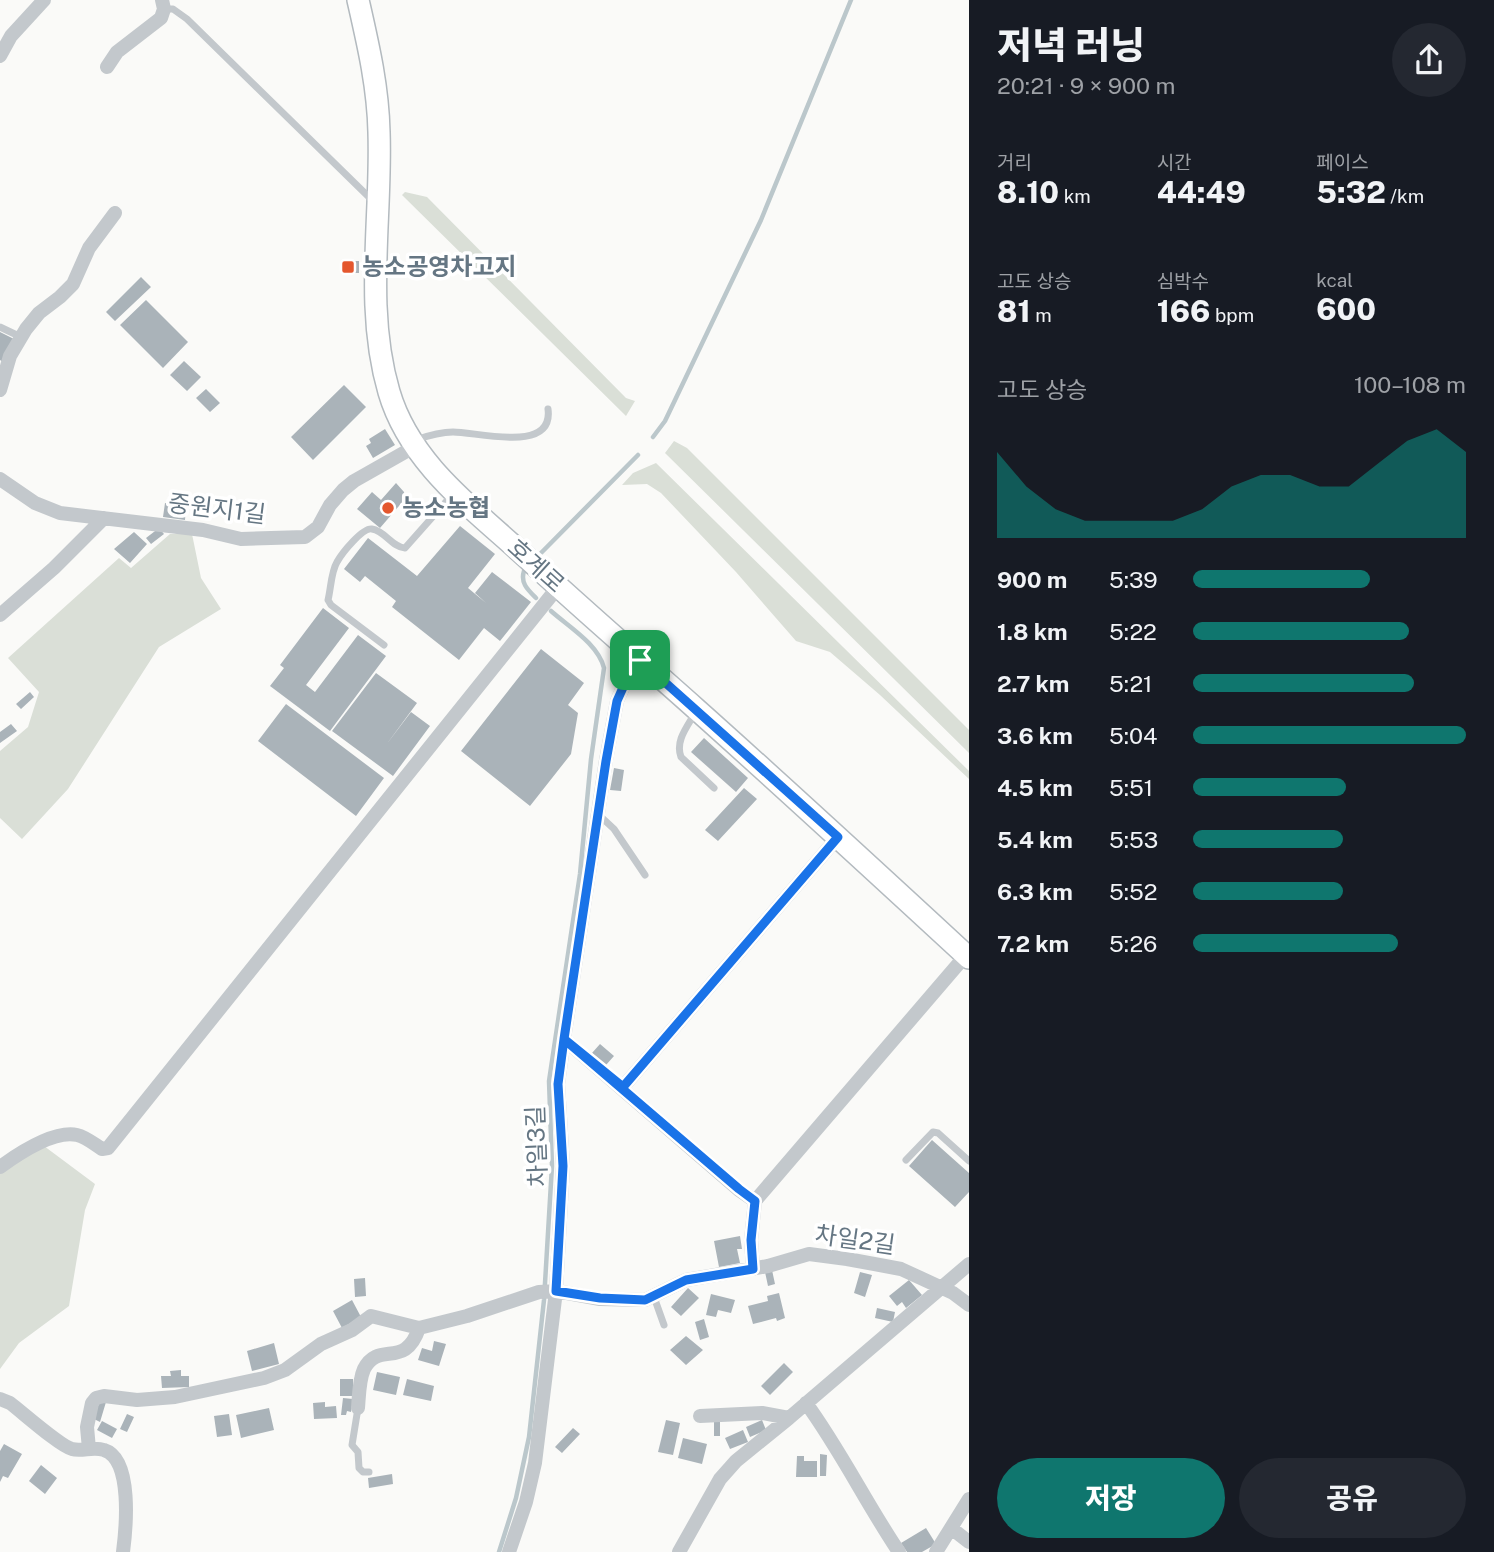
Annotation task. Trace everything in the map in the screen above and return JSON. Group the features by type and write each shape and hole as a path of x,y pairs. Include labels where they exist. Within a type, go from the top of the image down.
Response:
{"street":[{"path":"0,56 11,36 44,0"},
{"name":"호계로","path":"358,0 377,94 379,135 376,325 380,362 398,418 413,444 428,465 455,492 967,956"},
{"path":"107,66 117,52 161,18 163,4"},
{"path":"0,390 10,356 32,320 73,284 89,248 115,213"},
{"name":"중원지1길","path":"0,479 45,508 76,516 203,530 241,540 305,537 318,527 343,489 413,444"},
{"path":"0,615 54,568 104,517"},
{"path":"0,1167 39,1143 71,1135 79,1135 102,1149 108,1148 558,587"},
{"name":"차일3길","path":"509,1552 526,1502 535,1462 556,1291 563,1166 558,1084 564,1039 617,701 629,674 640,660"},
{"path":"623,1087 838,837"},
{"path":"753,1269 751,1240 755,1201 967,956"},
{"path":"564,1039 755,1201"},
{"name":"차일2길","path":"419,1328 467,1316 539,1292 556,1291 634,1301 654,1297 686,1280 753,1269 801,1256 823,1255 895,1267 942,1288 969,1305"},
{"path":"680,1552 720,1479 736,1461 969,1264"},
{"path":"89,1449 89,1417 94,1400 100,1396 126,1399 175,1397 264,1378 285,1370 321,1344 352,1330 371,1316 419,1328 416,1339 407,1350 383,1354 368,1363 361,1377 358,1408"},
{"path":"0,1399 10,1403 69,1449 109,1451 116,1459 121,1470 126,1513 123,1552"},
{"path":"806,1404 842,1455 898,1552"},
{"path":"700,1416 762,1413 789,1418"},
{"path":"936,1552 969,1499"},
{"path":"951,1528 969,1542"}],"lane":[{"path":"163,4 187,19 377,205"},
{"path":"0,327 21,337"},
{"path":"413,444 438,433 452,432 530,437 543,429 547,422 548,409"},
{"path":"384,645 328,600 336,563 362,531 368,528 375,529 401,548 410,545 455,492"},
{"path":"697,710 679,741 679,750 681,757 714,788"},
{"path":"598,815 614,829 645,875"},
{"path":"906,1160 933,1132 938,1133 969,1161"},
{"path":"654,1297 664,1325"},
{"path":"358,1408 352,1445 358,1452 359,1468 363,1472 369,1472"}],"shaded area":[{"path":"405,192 427,197 626,398 635,401 626,416 402,195"},
{"path":"674,441 687,448 969,730 969,753 665,453"},
{"path":"656,463 969,771 969,779 830,652 796,641 736,572 661,493 647,484 622,485 633,473"},
{"path":"170,534 192,534 201,578 221,609 159,647 68,789 22,839 0,818 0,751 28,727 39,692 8,658 119,558 131,568"},
{"path":"44,1146 95,1184 85,1210 69,1306 19,1343 0,1369 0,1171"}],"building":[{"path":"350,261 359,261 359,273 349,273"},
{"path":"141,277 151,287 115,321 106,312"},
{"path":"146,300 188,342 163,368 120,325"},
{"path":"0,332 14,339 3,362 0,360"},
{"path":"184,361 201,377 187,391 170,375"},
{"path":"344,385 366,407 313,460 291,437"},
{"path":"206,389 220,403 210,412 196,398"},
{"path":"385,429 395,445 373,458 366,446 371,443 369,439"},
{"path":"396,483 404,492 405,499 380,528 357,509 372,492 381,500"},
{"path":"165,503 186,505 185,520 163,517"},
{"path":"460,526 495,554 468,588 486,603 475,593 492,572 531,602 500,641 484,628 459,660 392,607 396,601 365,576 360,582 344,569 368,538 417,576"},
{"path":"159,528 164,534 151,544 146,538"},
{"path":"134,532 147,544 130,563 114,549"},
{"path":"323,608 349,628 306,685 315,692 358,635 386,656 330,731 270,686 284,668 280,665"},
{"path":"541,649 584,683 568,705 578,713 571,754 530,806 461,751"},
{"path":"376,673 417,703 386,745 411,712 430,726 393,776 332,731"},
{"path":"30,692 34,697 21,709 16,704"},
{"path":"286,704 384,778 356,816 258,741"},
{"path":"11,724 17,731 0,743 0,732"},
{"path":"704,738 748,778 736,792 691,752"},
{"path":"614,768 624,770 621,791 610,790"},
{"path":"744,788 757,799 718,841 705,830"},
{"path":"600,1044 614,1056 606,1065 592,1053"},
{"path":"932,1140 969,1173 969,1192 955,1207 909,1166"},
{"path":"740,1236 742,1249 737,1249 740,1263 719,1267 714,1241"},
{"path":"772,1270 775,1284 768,1286 765,1272"},
{"path":"860,1272 872,1275 865,1297 854,1293"},
{"path":"365,1278 366,1296 355,1297 354,1279"},
{"path":"909,1280 922,1295 906,1308 902,1302 897,1306 889,1296"},
{"path":"688,1288 699,1298 681,1316 671,1307"},
{"path":"779,1293 785,1318 753,1324 748,1306 768,1301 767,1296"},
{"path":"711,1294 735,1300 731,1313 718,1310 716,1317 706,1315"},
{"path":"352,1300 361,1317 342,1328 333,1311"},
{"path":"877,1308 895,1312 893,1322 875,1318"},
{"path":"704,1319 709,1337 700,1340 695,1322"},
{"path":"686,1336 703,1350 686,1365 670,1350"},
{"path":"434,1341 446,1344 439,1366 418,1360 422,1348 432,1351"},
{"path":"274,1343 279,1364 252,1371 247,1351"},
{"path":"784,1363 793,1372 770,1395 761,1386"},
{"path":"181,1370 181,1376 189,1376 189,1387 162,1388 161,1376 171,1376 170,1371"},
{"path":"377,1372 400,1377 396,1395 373,1390"},
{"path":"340,1379 353,1379 353,1396 340,1396"},
{"path":"407,1379 434,1386 431,1401 403,1395"},
{"path":"343,1398 353,1399 351,1412 347,1411 346,1415 341,1415"},
{"path":"100,1400 106,1402 100,1422 94,1419"},
{"path":"325,1402 325,1407 336,1406 337,1418 314,1419 313,1403"},
{"path":"269,1408 274,1430 241,1438 236,1415"},
{"path":"127,1414 134,1417 127,1432 120,1429"},
{"path":"229,1414 232,1435 217,1437 214,1416"},
{"path":"666,1420 680,1423 673,1455 658,1452"},
{"path":"762,1420 766,1430 750,1437 746,1427"},
{"path":"102,1421 117,1429 112,1438 97,1430"},
{"path":"714,1422 720,1422 720,1436 714,1436"},
{"path":"573,1428 580,1434 562,1453 555,1447"},
{"path":"743,1430 748,1442 730,1449 725,1438"},
{"path":"683,1438 707,1444 702,1464 678,1458"},
{"path":"4,1444 22,1454 8,1478 3,1476 0,1482 0,1451"},
{"path":"820,1454 827,1455 826,1476 820,1476"},
{"path":"797,1456 804,1456 804,1461 817,1461 817,1477 796,1477"},
{"path":"41,1465 57,1478 45,1494 29,1481"},
{"path":"392,1474 393,1484 369,1488 368,1478"},
{"path":"926,1528 936,1544 922,1552 907,1552 901,1543"}],"waterway":[{"path":"653,437 665,421 761,220 851,0"},
{"path":"541,553 638,455"},
{"path":"524,571 524,583 536,598"},
{"path":"499,1552 516,1498 529,1437 544,1300 552,1166 549,1081 580,874 591,759 604,668 596,651 551,611"}],"place":[{"name":"농소공영차고지","path":"348,267"},
{"name":"농소농협","path":"388,508"}],"route":[{"path":"640,660 629,674 617,701 564,1039 755,1201 751,1240 753,1269 686,1280 654,1297 634,1301 556,1291 563,1166 558,1084 564,1039 623,1087 838,837 640,660"}]}
